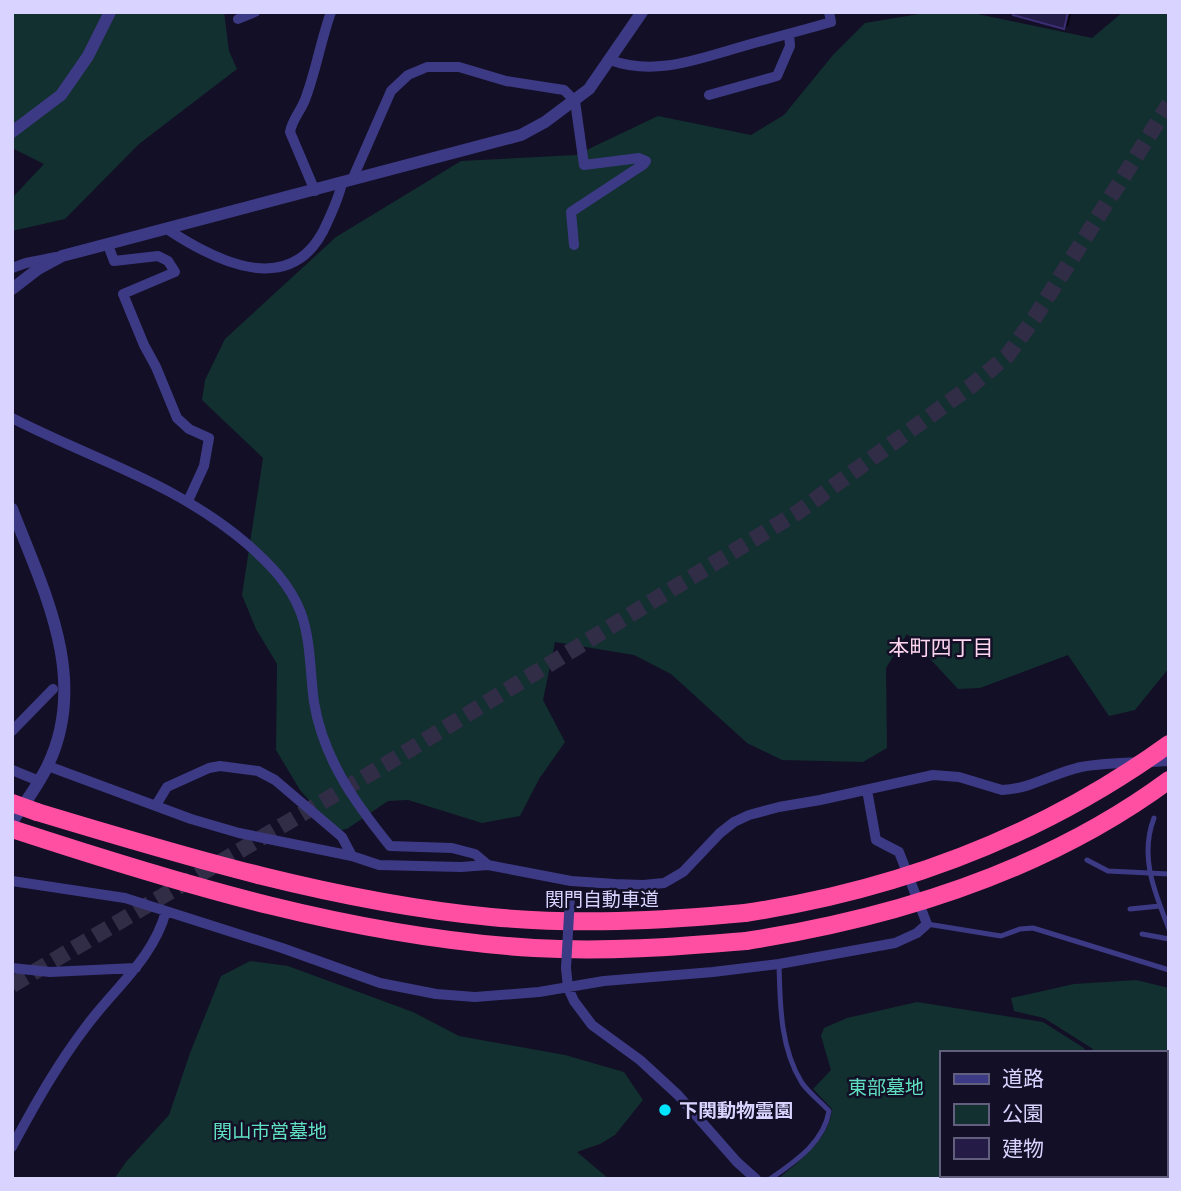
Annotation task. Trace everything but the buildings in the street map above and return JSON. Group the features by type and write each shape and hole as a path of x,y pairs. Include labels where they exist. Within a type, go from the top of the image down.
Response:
{"highway":[{"name":"関門自動車道","path":"12,803 172,853 282,883 420,908 491,917 599,922 669,920 745,914 835,897 884,883 998,843 1100,791 1169,744"},
{"path":"16,828 140,872 210,892 275,908 414,935 534,948 665,948 746,941 840,923 954,890 1064,843 1169,780"}],"street":[{"path":"12,132 61,95 88,56 110,12"},
{"path":"238,19 255,12"},
{"path":"315,191 290,132 312,82 331,12"},
{"path":"12,268 26,262 108,245 511,139 545,122 589,89 642,12"},
{"path":"610,60 625,66 640,67 682,64 831,22 829,12"},
{"path":"709,95 777,76 790,46 789,34"},
{"path":"167,229 196,248 262,270 281,267 300,258 317,243 391,91 408,75 419,69 436,66 459,67 506,81 564,90 575,101 584,165 639,158 646,161 571,212 574,245"},
{"path":"108,245 114,261 158,256 168,261 175,272 123,293 177,418 189,429 209,438 204,466 188,501"},
{"path":"12,289 38,269 62,256"},
{"path":"12,418 166,488 225,525 258,553 275,570 294,598 306,630 314,703 324,742 347,790 390,846 452,848 475,854 488,865"},
{"path":"12,509 46,596 62,649 64,702 48,766 16,828"},
{"path":"12,731 53,689"},
{"path":"48,766 191,819 239,833 390,866 488,865 571,881 643,885 664,883 683,872 734,822 779,807 933,775 959,777 1002,790 1017,789 1084,767 1169,761"},
{"path":"156,805 167,787 209,768 220,766 258,771 275,779 342,837 352,856"},
{"path":"12,770 39,781"},
{"path":"12,881 125,898 398,988 436,994 499,996 604,981 779,964 895,943 917,933 927,924 899,852 881,844 874,835 867,790"},
{"path":"571,881 566,968 568,988 574,1000 592,1025 640,1060 668,1086 756,1179"},
{"path":"12,1147 57,1065 90,1021 136,968 162,926 166,911"},
{"path":"12,968 25,967 50,972 136,968"}],"lane":[{"path":"1154,818 1147,839 1149,872 1169,929"},
{"path":"1087,860 1108,871 1169,874"},
{"path":"1130,909 1160,906"},
{"path":"927,924 1001,936 1020,929 1033,928 1169,970"},
{"path":"1142,934 1169,939"},
{"path":"770,1179 811,1146 825,1125 829,1111 804,1086 791,1056 782,1022 779,964"}],"green space":[{"path":"12,12 224,12 229,51 237,69 139,144 65,219 12,231 12,198 44,164 12,148"},
{"path":"931,12 968,12 1092,38 1123,12 1169,12 1169,668 1135,710 1109,716 1068,655 980,688 958,689 907,634 886,668 887,748 863,762 782,760 747,743 671,674 634,655 555,642 543,700 565,742 539,779 520,816 482,823 408,800 388,801 347,829 336,831 300,790 276,750 277,664 256,629 242,595 263,458 202,400 205,380 225,339 336,237 461,161 576,155 658,116 751,135 784,115 833,55 865,23"},
{"name":"関山市営墓地","path":"250,961 288,966 413,1012 459,1036 565,1055 624,1072 643,1100 615,1135 577,1152 609,1179 114,1179 169,1115 221,976"},
{"path":"1136,980 1169,988 1167,1172 1167,1051 1091,1051 1093,1049 1044,1018 1014,1011 1011,998 1074,984"},
{"name":"東部墓地","path":"917,1002 1043,1022 1086,1051 940,1051 940,1177 1162,1177 778,1179 812,1148 830,1120 832,1109 813,1089 831,1070 821,1036 824,1028 847,1018"}],"tunnel":[{"path":"12,985 378,769 798,512 971,386 1007,356 1035,317 1169,104"}],"place":[{"name":"下関動物霊園","path":"665,1110"}],"district":[{"name":"本町四丁目","path":"941,647"}]}
